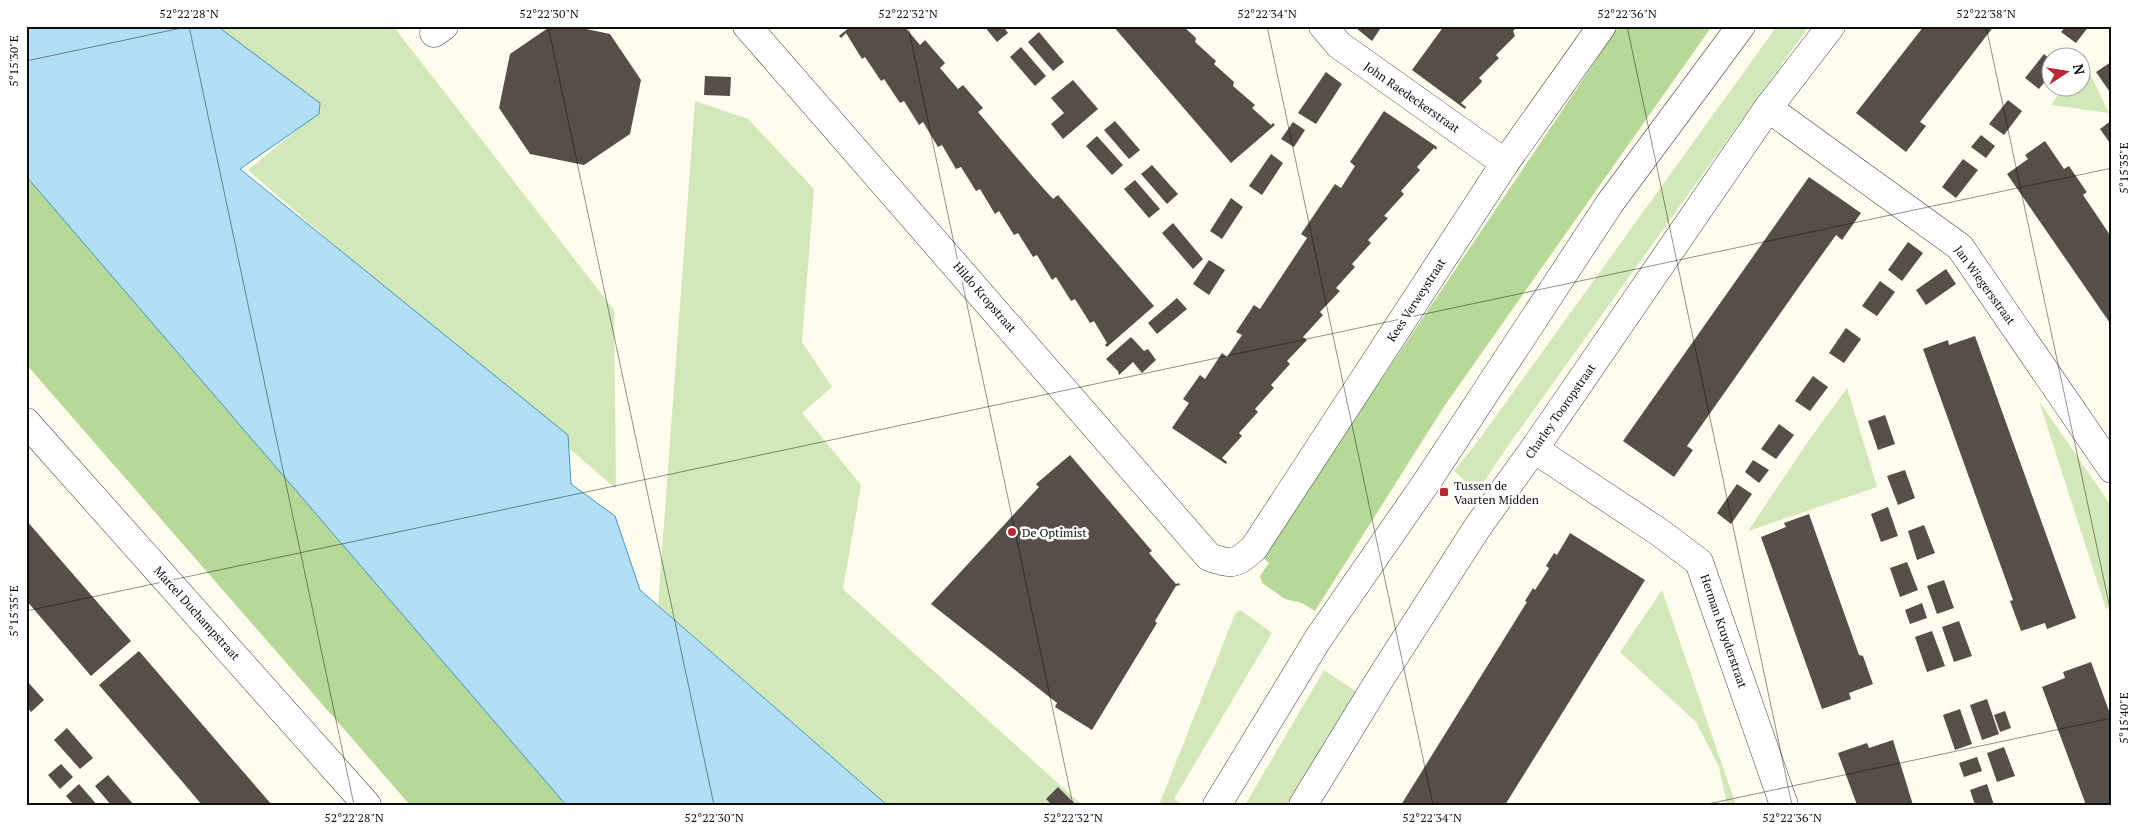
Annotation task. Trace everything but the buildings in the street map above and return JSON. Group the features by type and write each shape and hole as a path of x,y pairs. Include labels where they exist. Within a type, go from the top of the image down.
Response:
{"street":[{"name":"Hildo Kropstraat","path":"747,26 1209,557 1225,562"},
{"name":"John Raedeckerstraat","path":"1323,26 1339,45 1505,163"},
{"name":"Kees Verweystraat","path":"1225,562 1239,562 1254,548 1505,163 1602,26"},
{"path":"1217,805 1318,639 1428,480 1610,203 1741,26"},
{"name":"Charley Tooropstraat","path":"1303,805 1380,679 1479,525 1534,449 1768,108 1831,26"},
{"name":"Jan Wiegersstraat","path":"1768,108 1960,247 2112,469"},
{"name":"Marcel Duchampstraat","path":"26,422 367,805"},
{"name":"Herman Kruyderstraat","path":"1534,449 1659,532 1699,562 1784,805"}],"green space":[{"path":"207,26 393,26 614,310 616,489 248,170 318,113"},
{"path":"1619,26 1712,26 1445,405 1315,611 1302,603 1285,599 1262,583 1260,576 1269,563 1262,557"},
{"path":"1777,26 1809,26 1505,450 1477,492 1454,471 1481,437"},
{"path":"2090,74 2109,113 2051,105 2056,98 2090,98"},
{"path":"695,101 748,119 814,189 802,342 832,387 802,413 861,485 843,589 1082,805 887,805 658,605"},
{"path":"26,176 566,805 410,805 26,364"},
{"path":"1847,388 1877,487 1748,531 1809,440"},
{"path":"2039,401 2112,507 2112,607 2106,609"},
{"path":"1662,590 1736,805 1727,805 1719,767 1696,722 1620,652"},
{"path":"1240,610 1272,633 1174,799 1183,805 1159,805 1235,614"},
{"path":"1324,670 1357,692 1289,805 1245,805"}],"water":[{"path":"26,26 217,26 320,103 319,114 240,169 568,435 571,484 615,516 640,590 887,805 566,805 26,176"}],"place":[{"name":"Tussen de Vaarten Midden","path":"1444,492"},
{"name":"De Optimist","path":"1012,532"}]}
